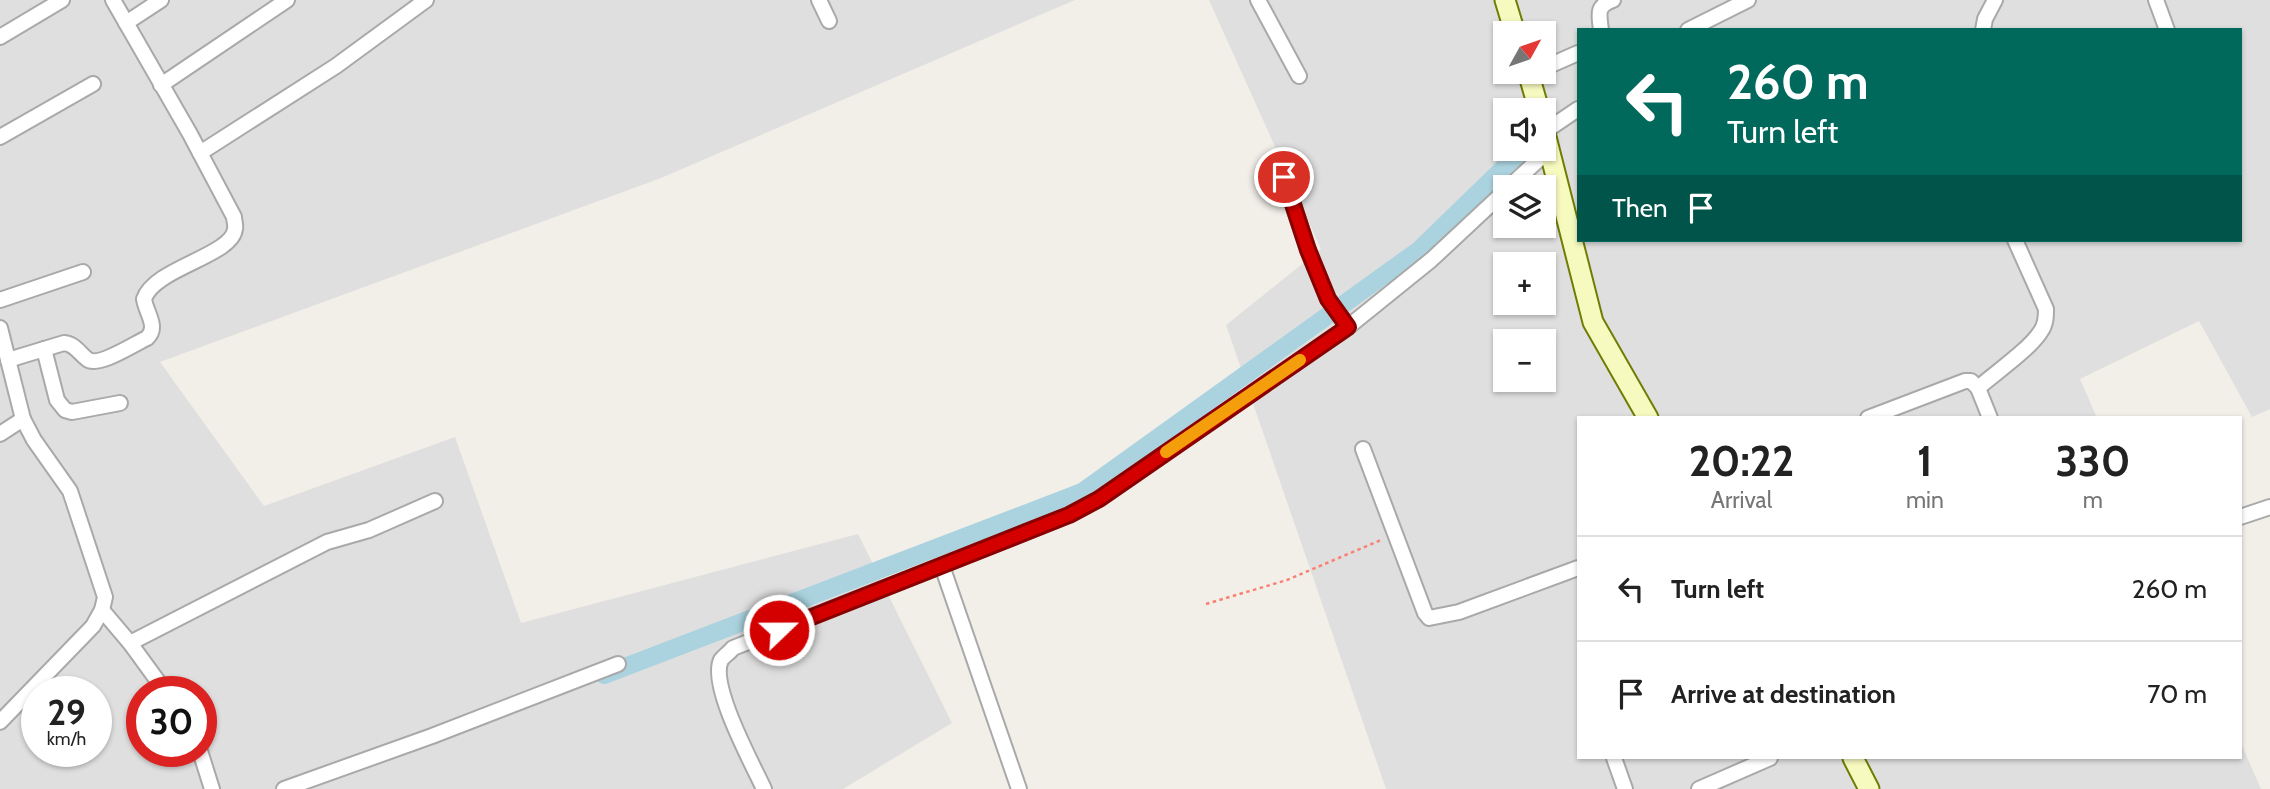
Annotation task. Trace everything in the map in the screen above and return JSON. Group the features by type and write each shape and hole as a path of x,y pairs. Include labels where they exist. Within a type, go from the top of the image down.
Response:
{"street":[{"path":"0,37 62,0"},
{"path":"8,360 57,344 70,344 94,362 147,338 152,333 153,326 144,299 152,285 229,240 235,230 234,217 113,0"},
{"path":"126,23 161,0"},
{"path":"162,85 287,0"},
{"path":"200,153 336,66 426,0"},
{"path":"819,0 829,21"},
{"path":"1258,0 1299,76"},
{"path":"1505,0 1511,21"},
{"path":"1601,28 1598,10 1601,5 1611,0"},
{"path":"1692,28 1748,0"},
{"path":"1983,28 1995,0"},
{"path":"2156,0 2166,28"},
{"path":"1556,62 1577,53"},
{"path":"0,137 93,83"},
{"path":"1556,128 1577,110"},
{"path":"1552,161 1593,322 1647,416"},
{"path":"1284,177 1308,250 1334,308 1346,325"},
{"path":"764,789 724,702 719,676 722,660 733,648 1069,515 1099,499 1346,325 1432,260 1493,202"},
{"path":"1978,388 2034,340 2043,329 2046,319 2046,309 2016,242"},
{"path":"0,300 83,272"},
{"path":"0,328 23,419 34,440 70,491 105,597 102,610 93,626 0,722"},
{"path":"44,349 57,400 65,410 72,412 120,403"},
{"path":"1879,416 1956,383 1971,381 1978,388 1989,416"},
{"path":"0,434 23,419"},
{"path":"1363,449 1424,613 1429,618 1460,612 1577,568"},
{"path":"131,643 327,542 389,522 435,502"},
{"path":"2242,516 2270,507"},
{"path":"942,566 1019,789"},
{"path":"102,610 131,643 154,676"},
{"path":"284,789 618,664"},
{"path":"1614,759 1625,789"},
{"path":"1699,789 1768,759"},
{"path":"1854,759 1869,789"},
{"path":"205,767 212,789"}],"path":[{"path":"1206,604 1287,580 1394,535"}],"shaded area":[{"path":"0,0 1075,0 661,178 160,362 264,506 455,437 521,623 858,534 952,723 843,789 0,789"},
{"path":"1209,0 2270,0 2270,409 2252,417 2199,321 2080,379 2096,416 1577,416 1577,759 2242,759 2242,746 2261,789 1386,789 1226,325 1321,249"}],"waterway":[{"path":"604,675 1082,492 1419,250 1511,161"}],"slow traffic":[{"path":"1166,452 1300,360"}],"route":[{"path":"779,630 1069,515 1099,499 1348,327 1328,299 1308,250 1284,177"}]}
